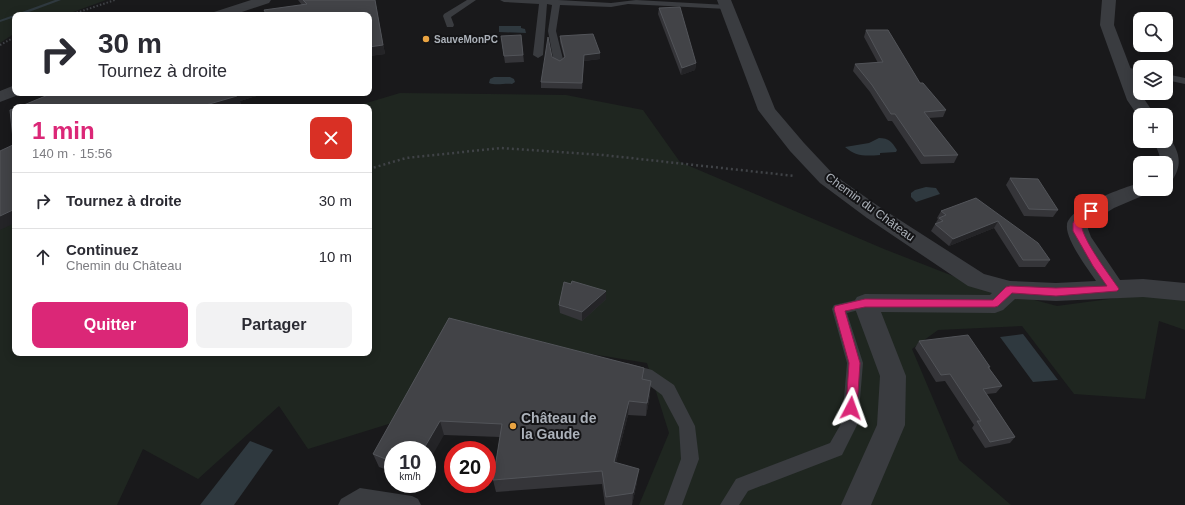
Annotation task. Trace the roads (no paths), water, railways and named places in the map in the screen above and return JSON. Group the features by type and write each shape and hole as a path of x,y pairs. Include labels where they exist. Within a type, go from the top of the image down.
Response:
{"street":[{"path":"228,12 264,0"},
{"path":"1109,0 1107,25 1135,100 1141,108"},
{"name":"Chemin du Château","path":"726,4 767,110 797,147 827,179 874,213 976,280 1010,290 1056,292 1143,288 1185,292"},
{"path":"0,97 12,91"},
{"path":"1114,289 1077,231 1077,223 1081,217 1091,211 1133,193"},
{"path":"856,505 891,425 893,376 865,303 995,304 1010,290"}],"lane":[{"path":"450,25 448,16 472,0"},
{"path":"504,0 611,5 628,2 726,4"},
{"path":"538,55 543,2"},
{"path":"556,2 552,31 559,63"},
{"path":"1124,70 1133,72"},
{"path":"1173,79 1185,81"},
{"path":"729,505 742,485 836,449 850,423 855,363 839,309 865,303"},
{"path":"627,369 647,375 668,390 687,426 690,459 673,505"},
{"path":"347,505 360,497 412,505"}],"waterway":[{"path":"25,12 59,0"},
{"path":"0,21 12,17"}],"place":[{"name":"SauveMonPC","path":"426,39"},
{"name":"Château de la Gaude","path":"513,426"}]}
